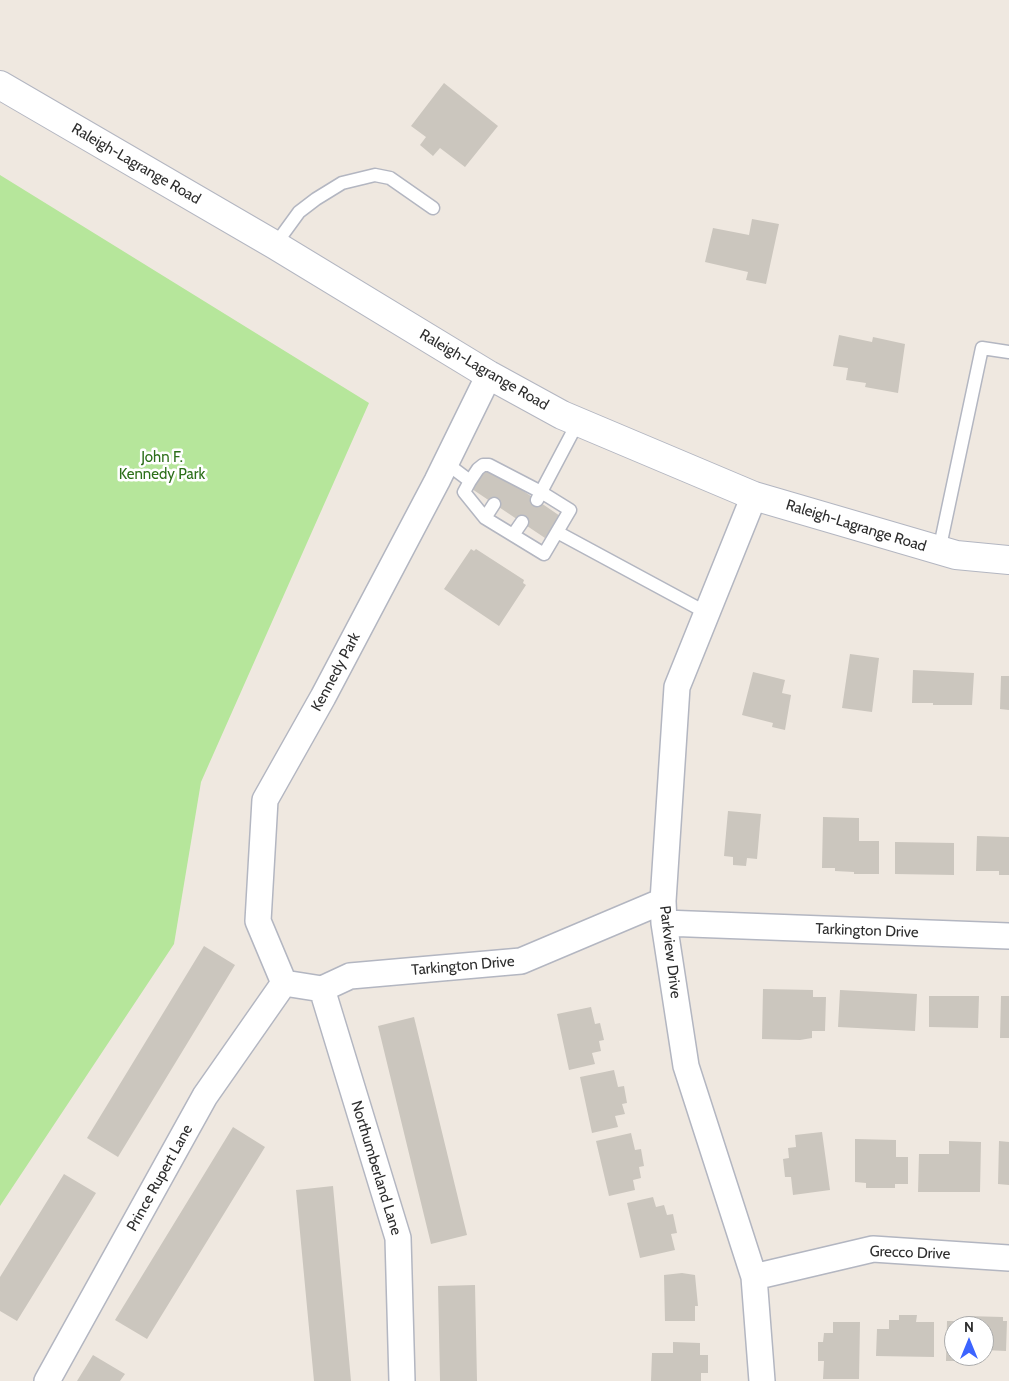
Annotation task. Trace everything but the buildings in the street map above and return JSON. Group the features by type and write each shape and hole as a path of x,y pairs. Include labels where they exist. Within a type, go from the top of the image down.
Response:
{"main road":[{"name":"Raleigh-Lagrange Road","path":"2,90 275,245 489,375 578,422 754,496 956,556 1009,560"}],"street":[{"name":"Kennedy Park","path":"284,982 258,921 265,800 323,697 446,463 489,375"},
{"name":"Parkview Drive","path":"754,496 677,686 664,912 686,1066 754,1276 762,1381"},
{"name":"Tarkington Drive","path":"322,989 350,976 520,961 664,912 1009,936"},
{"path":"284,982 322,989"},
{"name":"Prince Rupert Lane","path":"47,1381 205,1096 284,982"},
{"name":"Northumberland Lane","path":"322,989 398,1238 402,1381"},
{"name":"Grecco Drive","path":"754,1276 873,1249 1009,1258"}],"lane":[{"path":"275,245 299,212 316,199 342,183 375,175 390,178 433,208"},
{"path":"939,551 982,348 1009,352"},
{"path":"539,496 578,422"},
{"path":"446,463 470,481"},
{"path":"483,464 489,464 539,496 570,510 544,554 485,518 464,492 470,481 483,464"},
{"path":"485,518 494,504"},
{"path":"513,535 522,522"},
{"path":"557,532 707,612"}],"green space":[{"name":"John F. Kennedy Park","path":"0,175 369,403 201,782 174,944 0,1206"}]}
